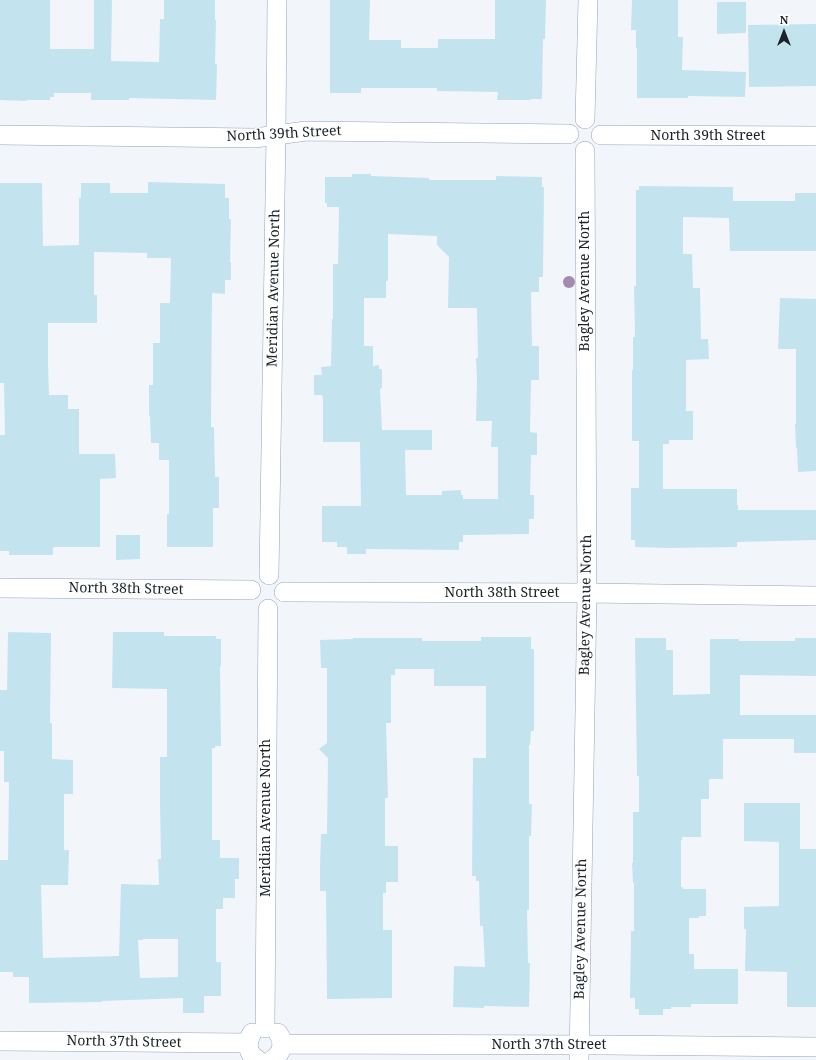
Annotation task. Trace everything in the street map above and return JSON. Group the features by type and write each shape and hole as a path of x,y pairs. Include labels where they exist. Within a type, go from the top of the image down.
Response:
{"street":[{"name":"Meridian Avenue North","path":"269,575 277,0"},
{"path":"585,119 588,0"},
{"path":"585,119 594,122 598,126 601,135 600,141 592,149 577,149 570,142 569,134 574,123 578,120 585,119"},
{"name":"North 39th Street","path":"0,135 255,138 306,131 569,134"},
{"name":"North 39th Street","path":"601,135 816,136"},
{"name":"Bagley Avenue North","path":"579,1052 587,593 585,150"},
{"path":"269,575 274,576 282,583 284,592 283,599 280,604 268,609 259,607 255,603 252,599 251,590 257,579 262,576 269,575"},
{"name":"North 38th Street","path":"0,588 251,590"},
{"name":"North 38th Street","path":"284,592 587,593 816,596"},
{"name":"Meridian Avenue North","path":"265,1028 268,609"},
{"path":"258,1060 248,1049 249,1037 257,1029 265,1028 273,1029 277,1032 282,1044 277,1057 272,1060"},
{"name":"North 37th Street","path":"0,1041 248,1043"},
{"name":"North 37th Street","path":"282,1044 579,1052 816,1047"}],"building":[{"path":"0,0 50,0 50,49 94,49 94,0 112,0 111,61 159,62 160,19 164,19 164,0 215,0 215,64 217,64 216,100 129,98 129,100 91,100 91,93 54,93 54,97 50,97 50,100 0,100"},
{"path":"330,0 370,0 369,40 401,40 401,48 438,48 438,39 495,39 495,0 546,0 545,39 543,39 542,99 497,100 498,92 437,91 437,88 361,88 361,93 330,93"},
{"path":"632,0 678,0 678,37 683,37 682,70 746,72 745,97 688,96 688,98 637,98 637,48 636,30 631,30"},
{"path":"717,2 746,2 746,33 717,34"},
{"path":"816,24 816,86 749,87 748,25"},
{"path":"352,174 371,174 371,176 429,178 429,180 496,180 496,176 542,177 542,187 544,187 543,277 539,277 539,292 531,292 532,346 539,346 539,380 531,380 530,432 537,433 537,455 531,455 530,495 534,495 534,519 529,519 529,534 463,535 463,542 459,542 459,550 366,549 366,554 347,554 347,547 337,547 337,542 322,542 322,506 361,506 360,442 323,442 323,399 322,395 314,395 314,375 322,375 321,367 331,366 333,264 338,264 339,207 327,207 327,203 325,203 325,177 352,177","holes":["388,234 437,236 437,245 449,257 448,308 477,308 478,358 476,358 476,421 492,421 491,447 498,447 498,499 463,499 461,490 442,491 442,495 406,495 405,450 432,450 432,430 382,430 380,389 382,388 382,369 379,369 379,365 373,366 373,346 364,346 364,298 386,298 386,281 388,281"]},
{"path":"148,182 225,184 225,198 229,198 229,219 231,219 231,280 225,280 225,294 212,293 211,427 214,427 215,477 219,477 219,508 213,508 213,547 167,547 167,514 169,514 169,460 159,460 159,443 151,443 149,385 153,385 153,343 160,343 160,303 170,303 171,258 147,258 147,253 94,252 94,295 97,295 97,323 48,323 48,364 49,395 68,395 68,409 79,409 79,454 115,454 116,478 100,479 100,547 53,547 53,555 9,555 9,551 0,551 0,435 5,435 4,383 0,383 0,183 42,183 43,246 79,245 79,198 81,198 81,183 110,183 110,193 148,193"},
{"path":"639,186 733,187 733,201 795,201 795,193 816,193 816,251 730,251 729,218 683,217 683,254 692,254 693,288 700,288 701,339 708,339 709,359 686,360 686,411 693,411 693,440 669,440 669,444 663,444 663,489 737,489 738,510 816,510 816,540 737,542 737,547 668,548 635,547 635,540 631,540 631,488 639,488 639,441 632,441 632,370 633,337 635,337 634,286 636,286 636,190 639,190"},
{"path":"780,298 816,299 816,471 798,472 795,424 796,349 778,349"},
{"path":"116,535 140,535 140,559 116,560"},
{"path":"8,632 51,633 50,723 52,723 52,759 73,760 73,794 64,794 64,850 69,850 68,885 41,885 43,958 119,956 121,884 159,885 158,859 161,859 160,757 167,757 167,689 112,688 113,632 164,632 164,636 216,636 216,639 221,639 221,746 215,746 215,748 212,748 212,840 220,840 220,858 239,858 239,879 235,879 235,898 223,898 223,909 216,909 216,962 221,962 221,996 204,996 204,1013 183,1013 183,998 102,1002 29,1003 29,977 13,977 13,972 0,972 0,860 8,860 9,782 4,782 4,751 0,751 0,690 7,690","holes":["178,939 178,977 140,978 138,940"]},
{"path":"481,637 531,637 531,649 534,649 534,731 531,731 529,745 529,804 532,804 531,836 529,836 529,910 527,910 528,963 530,963 529,1007 453,1007 454,966 485,967 483,926 480,926 479,881 476,881 476,876 472,876 473,758 486,758 486,686 434,686 434,669 395,669 395,675 391,675 391,723 386,723 388,798 385,798 385,846 398,846 398,882 386,882 386,893 383,893 383,930 392,930 392,998 327,999 326,891 320,891 320,866 321,834 327,834 328,758 319,749 327,743 327,668 321,668 320,640 353,638 422,638 422,641 481,641"},
{"path":"635,638 666,638 666,650 673,650 673,695 710,694 710,639 739,639 739,641 795,641 795,638 816,638 816,676 740,675 740,715 816,715 816,753 794,753 794,739 723,739 723,779 709,779 709,799 701,799 701,837 682,837 681,840 681,887 683,887 683,889 706,889 706,916 689,918 689,954 694,954 694,969 738,969 738,1004 691,1004 691,1007 671,1007 671,1009 663,1009 663,1015 639,1015 639,1009 635,1009 635,998 630,998 631,931 634,931 634,883 632,863 633,812 639,812"},
{"path":"744,803 800,803 800,849 816,849 816,1007 787,1007 787,972 745,971 746,929 744,929 744,907 779,906 779,842 744,841"}]}
